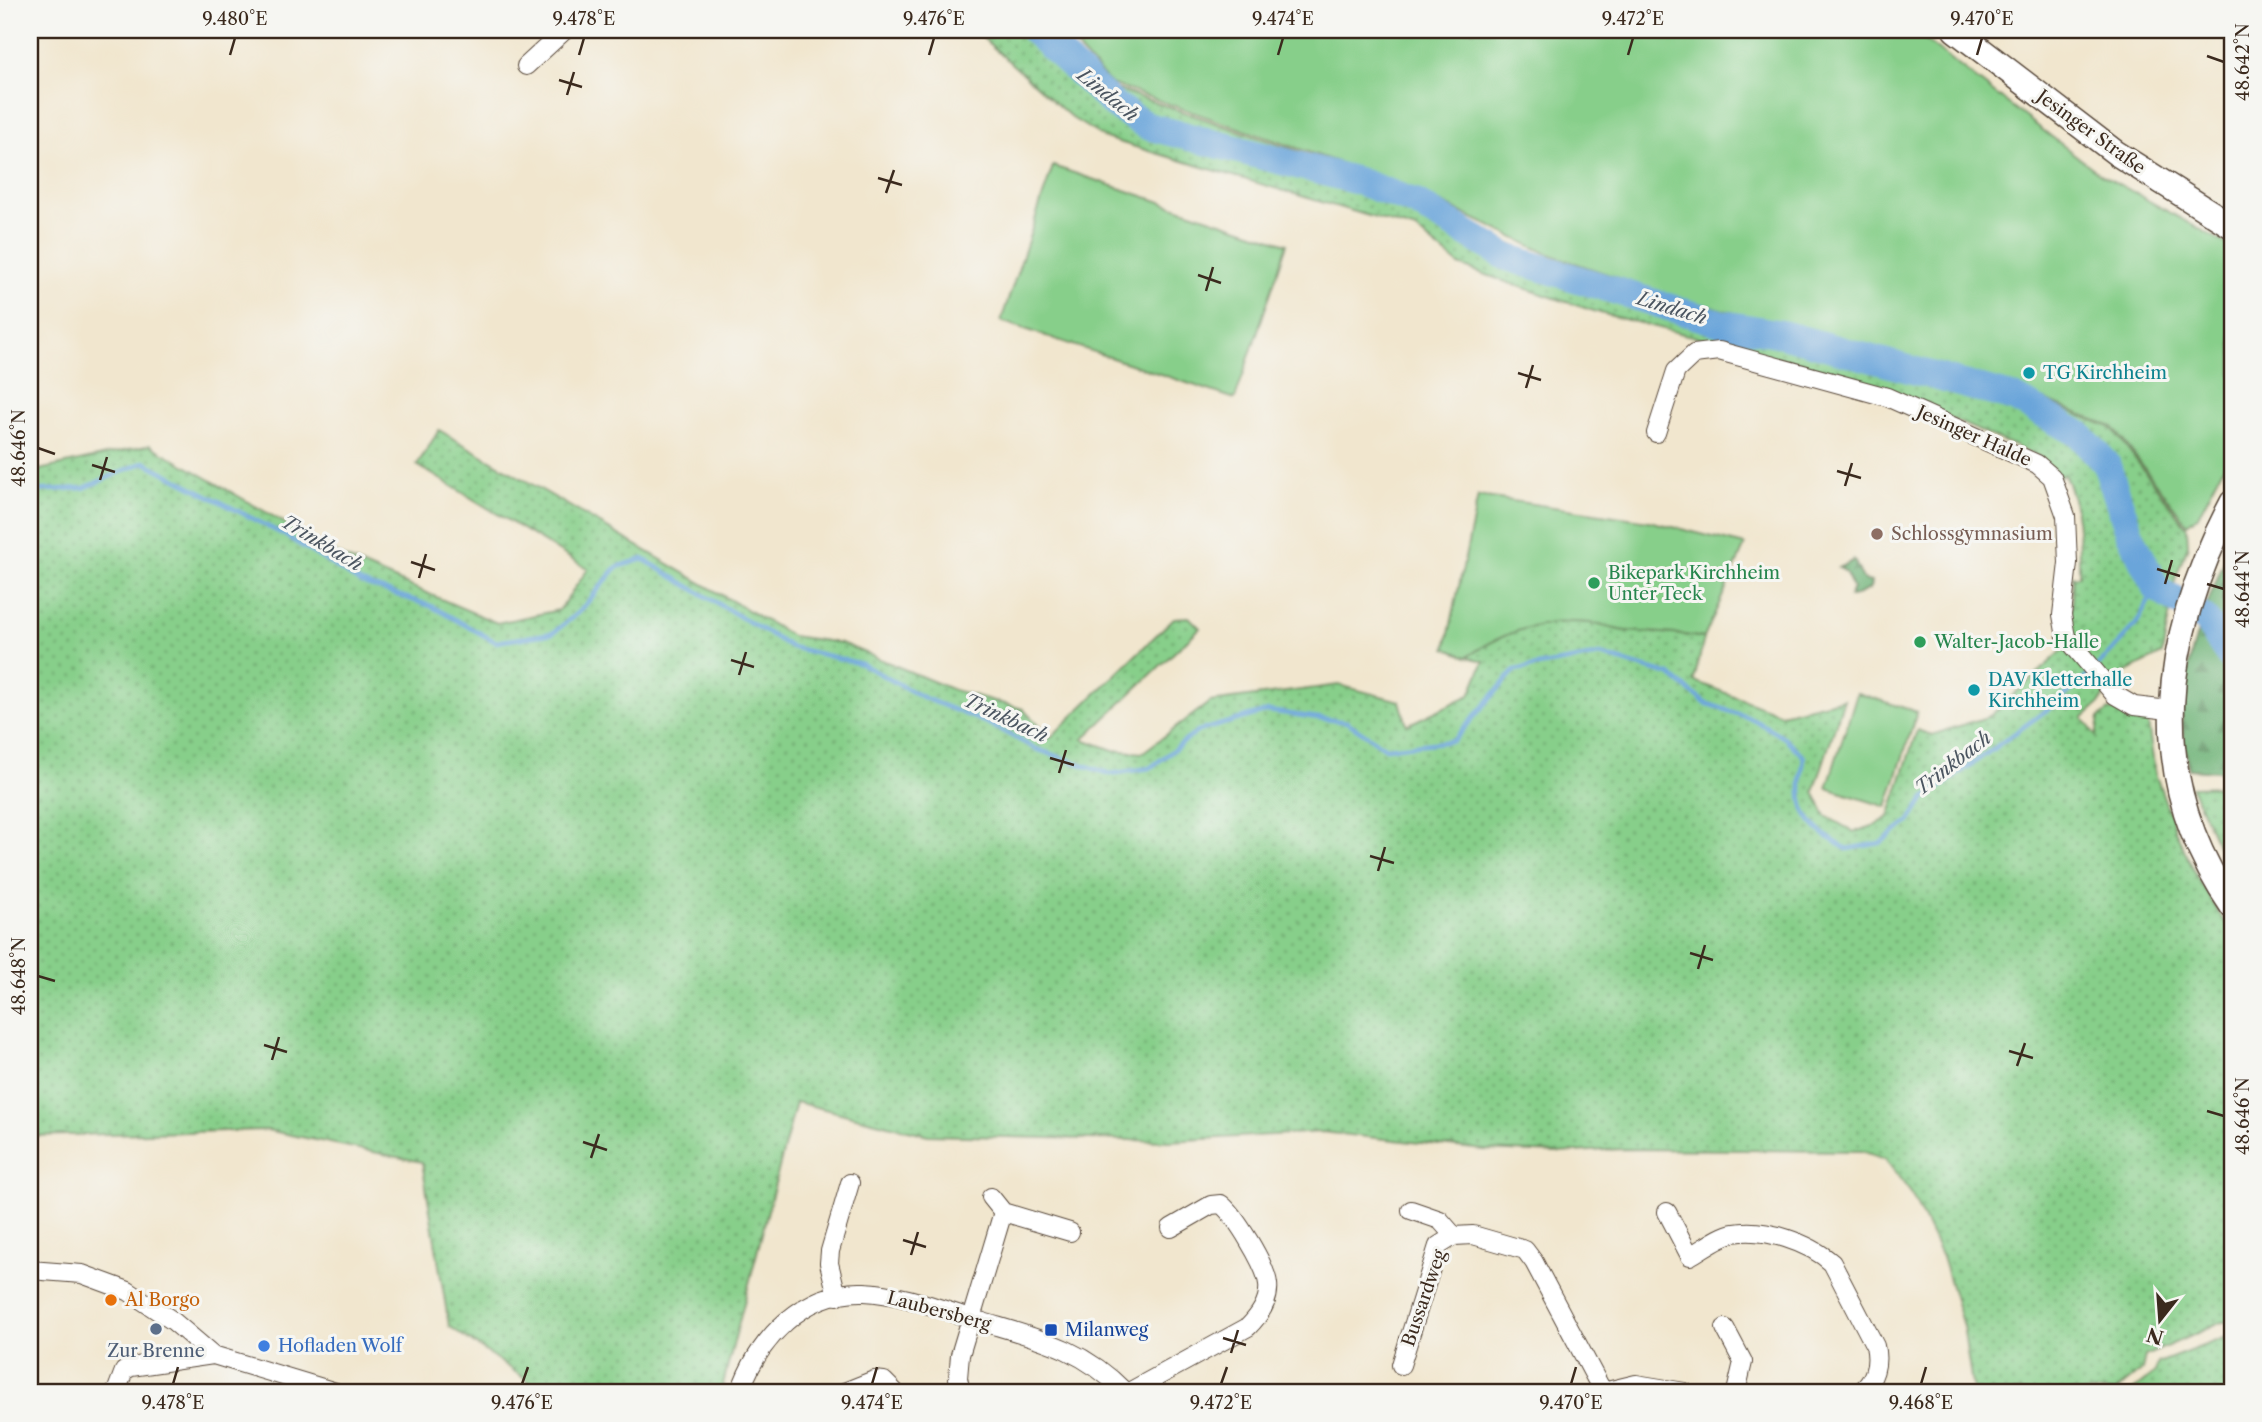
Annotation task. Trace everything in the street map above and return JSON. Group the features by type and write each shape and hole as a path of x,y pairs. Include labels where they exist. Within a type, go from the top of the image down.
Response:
{"street":[{"path":"526,66 565,30"},
{"name":"Jesinger Straße","path":"1955,30 2116,153 2232,226"},
{"name":"Jesinger Halde","path":"1656,433 1676,371 1693,354 1719,351 1887,397 2020,454 2052,477 2060,494 2068,542 2062,615 2066,637 2078,655 2115,695 2134,706 2169,710"},
{"path":"2232,505 2197,580 2177,648 2169,710 2175,769 2190,824 2206,860 2232,906"},
{"path":"837,1296 829,1263 830,1251 850,1183"},
{"path":"991,1197 1003,1212 1070,1232"},
{"path":"1127,1392 1248,1327 1260,1314 1266,1300 1268,1283 1264,1272 1231,1212 1221,1204 1211,1205 1171,1228"},
{"name":"Bussardweg","path":"1411,1210 1440,1220 1454,1236"},
{"path":"961,1392 958,1367 970,1318 1003,1212"},
{"path":"1667,1212 1690,1256 1733,1233 1761,1234 1793,1241 1823,1255 1832,1263 1875,1346 1878,1359 1867,1387 1860,1392"},
{"name":"Bussardweg","path":"1401,1365 1438,1246 1454,1236 1473,1235 1525,1250 1534,1262 1603,1392"},
{"path":"30,1270 82,1274 128,1291 173,1321 213,1354 336,1392"},
{"name":"Laubersberg","path":"740,1392 756,1354 777,1330 804,1307 837,1296 863,1292 911,1299 1054,1343 1094,1363 1127,1392"},
{"path":"1725,1328 1743,1362 1736,1392"},
{"path":"116,1392 124,1371 131,1367 213,1354"},
{"path":"844,1392 874,1380 884,1381 895,1392"},
{"path":"1603,1392 1636,1384 1685,1392"}],"green space":[{"path":"974,30 1049,30 1113,88 1404,187 1490,235 1560,266 1668,301 2012,388 2112,428 2187,528 2188,545 2177,574 2162,654 2115,678 2099,704 2083,718 2096,736 2099,718 2109,710 2144,717 2148,723 2155,773 2177,834 2199,881 2232,934 2232,1322 2222,1322 2145,1356 2142,1370 2115,1392 1973,1392 1963,1326 1942,1257 1911,1193 1885,1159 1862,1151 1623,1149 1557,1153 1484,1150 1322,1132 1170,1141 928,1135 796,1102 721,1392 544,1392 449,1326 422,1162 267,1130 30,1136 30,472 150,445 347,559 497,623 559,610 588,569 417,465 439,430 792,636 841,643 954,690 1023,709 1050,738 1174,618 1189,617 1200,628 1083,739 1113,750 1142,753 1210,702 1339,685 1400,701 1407,725 1470,695 1484,661 1467,657 1496,640 1526,628 1574,622 1704,638 1694,681 1781,714 1844,699 1814,792 1826,816 1854,832 1876,825 1889,817 1917,730 1932,735 1990,716 2074,640 2071,623 2073,576 2079,576 2076,511 2064,474 2059,476 2040,457 1889,392 1795,362 1600,313 1459,265 1416,230 1105,138 1072,118"},
{"path":"1060,30 1912,30 2099,173 2232,247 2232,450 2198,516 2187,524 2113,427 2012,387 1671,296 1546,253 1404,185 1111,84"},
{"path":"1053,166 1287,244 1235,399 1001,321"},
{"name":"Bikepark Kirchheim Unter Teck","path":"1478,496 1649,521 1745,545 1704,638 1623,630 1590,623 1557,623 1511,633 1467,657 1446,648"},
{"path":"2232,542 2232,571 2222,601 2232,609 2232,772 2189,769 2182,722 2188,670 2200,626"},
{"path":"1854,560 1863,580 1871,582 1870,589 1849,597 1853,588 1845,571 1839,568"},
{"path":"2232,571 2232,609 2222,601"},
{"path":"1857,693 1917,712 1887,807 1827,788"},
{"path":"2232,786 2232,878 2191,787"},
{"path":"2232,1335 2232,1392 2131,1392 2155,1373 2158,1363"}],"waterway":[{"name":"Lindach","path":"1033,30 1114,105 1147,126 1358,181 1416,203 1507,257 1723,324 1782,334 2014,398 2079,434 2106,463 2130,534 2156,588 2205,619 2232,659"},
{"name":"Trinkbach","path":"30,491 84,488 144,462 286,536 361,583 431,606 496,642 553,633 580,611 617,567 643,559 791,647 862,664 922,697 989,724 1036,749 1110,774 1150,768 1198,731 1268,711 1347,722 1386,748 1453,741 1515,670 1600,655 1670,675 1705,703 1753,719 1785,738 1804,757 1801,789 1805,812 1820,831 1847,849 1880,843 1909,822 1925,798 2055,704 2090,674"},
{"name":"Trinkbach","path":"2096,668 2135,626 2156,588"}],"place":[{"name":"TG Kirchheim","path":"2029,373"},
{"name":"Schlossgymnasium","path":"1877,534"},
{"name":"Bikepark Kirchheim Unter Teck","path":"1594,583"},
{"name":"Walter-Jacob-Halle","path":"1920,642"},
{"name":"DAV Kletterhalle Kirchheim","path":"1974,690"},
{"name":"Al Borgo","path":"111,1300"},
{"name":"Zur Brenne","path":"156,1329"},
{"name":"Milanweg","path":"1051,1330"},
{"name":"Hofladen Wolf","path":"264,1346"}]}
